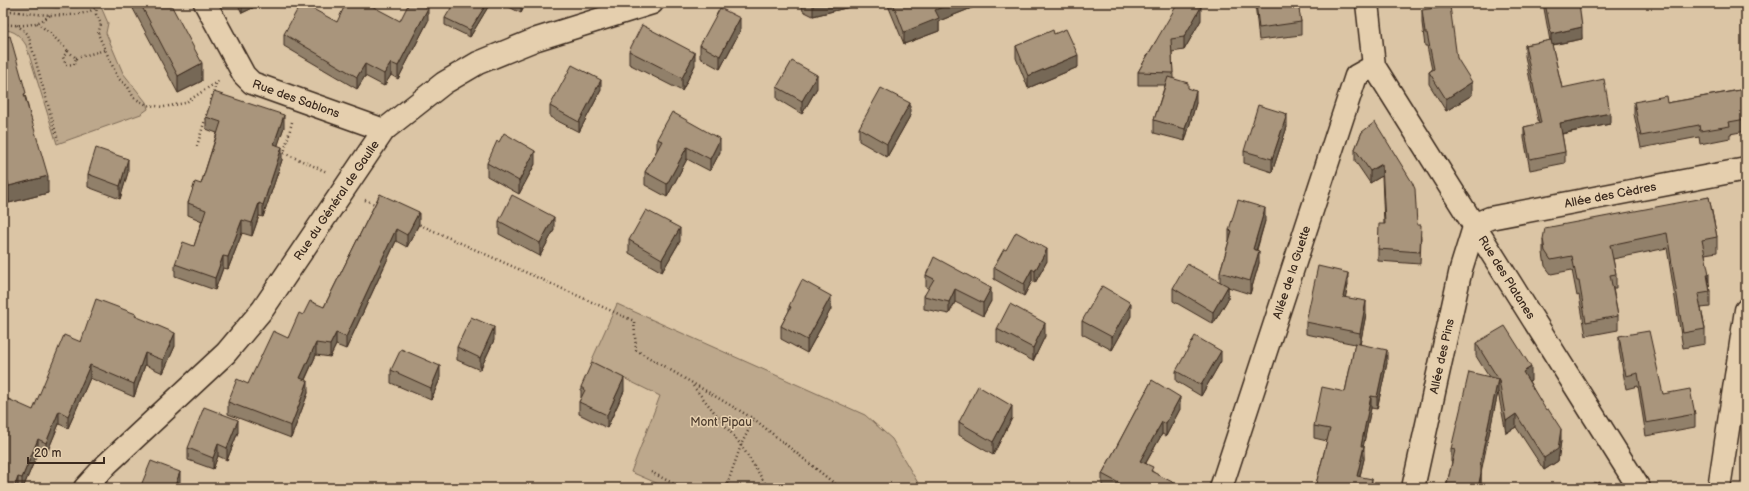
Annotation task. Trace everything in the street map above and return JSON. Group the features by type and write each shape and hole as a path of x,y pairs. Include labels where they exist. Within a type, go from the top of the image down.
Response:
{"street":[{"name":"Rue des Sablons","path":"204,3 244,75 252,83 384,130"},
{"name":"Rue du Général de Gaulle","path":"85,488 107,464 226,352 263,309 384,130 444,83 478,63 537,39 652,3"},
{"path":"1367,3 1374,66"},
{"name":"Rue des Platanes","path":"1374,66 1475,224 1639,488"},
{"name":"Allée de la Guette","path":"1221,488 1356,76 1374,66"},
{"name":"Allée des Cèdres","path":"1475,224 1490,218 1746,168"},
{"name":"Allée des Pins","path":"1412,488 1461,269 1475,224"},
{"path":"1719,488 1746,310"}],"path":[{"path":"97,4 96,14 101,24 98,34 118,78 128,87 134,98 147,105 164,107 185,103 239,66"},
{"path":"3,10 50,15 78,14 90,12 97,4"},
{"path":"3,24 17,25 37,23 43,21 50,15"},
{"path":"37,23 49,32 76,58"},
{"path":"17,25 28,34 58,140"},
{"path":"76,58 105,50"},
{"path":"68,51 63,57 66,65 74,64 76,58"},
{"path":"197,146 216,83"},
{"path":"298,100 284,153 379,206"},
{"path":"416,222 634,321 636,350 754,419 840,488"},
{"path":"692,384 741,445 768,488"},
{"path":"726,488 741,445 754,419"},
{"path":"651,472 682,488"}],"green space":[{"path":"3,3 57,8 77,7 89,4 101,7 108,23 106,33 123,73 146,102 148,109 141,114 57,144 26,45 17,34 11,31 3,30"},
{"name":"Mont Pipau","path":"617,304 865,415 892,439 921,488 668,488 631,472 660,396 591,362"}],"building":[{"path":"140,3 170,3 202,63 178,76"},
{"path":"301,3 337,22 346,3 366,3 400,21 409,3 418,3 428,8 398,66 391,63 384,74 365,64 357,77 284,34"},
{"path":"454,3 487,3 470,30 445,18"},
{"path":"893,3 952,3 935,10 939,18 904,32"},
{"path":"1178,3 1201,7 1184,37 1171,39 1173,73 1138,72"},
{"path":"1256,3 1298,3 1301,22 1259,28"},
{"path":"1545,3 1579,3 1582,27 1551,34"},
{"path":"1450,6 1457,58 1472,82 1446,99 1429,72 1434,69 1427,33 1425,33 1422,10"},
{"path":"720,8 740,18 720,56 700,45"},
{"path":"642,25 695,53 682,78 629,51"},
{"path":"1066,29 1078,55 1028,76 1016,46 1053,30 1054,34"},
{"path":"10,36 26,93 24,94 48,176 9,186 3,163 3,38"},
{"path":"1551,40 1562,88 1604,79 1610,113 1560,123 1565,152 1530,159 1524,127 1541,123 1525,45"},
{"path":"792,61 817,75 802,101 777,87"},
{"path":"572,65 601,80 579,122 550,106"},
{"path":"1168,77 1188,83 1188,88 1196,91 1185,129 1154,120"},
{"path":"881,88 910,103 887,144 859,128"},
{"path":"1746,89 1746,119 1729,122 1730,126 1700,131 1699,125 1641,136 1634,102 1666,96 1667,103"},
{"path":"214,92 284,115 274,144 282,147 263,205 259,203 252,223 242,220 228,257 223,256 215,278 175,264 183,242 194,246 206,210 188,203 195,182 201,184 221,122 206,117"},
{"path":"1258,105 1287,114 1272,159 1244,151"},
{"path":"672,112 720,139 710,159 687,147 667,184 645,172 662,141 657,139"},
{"path":"1375,122 1415,189 1417,225 1421,225 1420,252 1378,249 1379,224 1385,224 1382,164 1370,171 1355,149 1362,132"},
{"path":"504,133 535,151 519,181 487,163 497,141 499,142"},
{"path":"96,148 128,159 120,186 88,174"},
{"path":"380,194 419,212 407,235 396,229 346,337 336,333 330,345 316,343 300,378 308,381 291,426 228,402 237,379 248,384 273,331 288,338 299,313 303,315 310,301 324,307"},
{"path":"512,195 554,217 540,243 499,221"},
{"path":"1709,197 1717,237 1702,240 1709,274 1707,274 1710,292 1698,294 1705,329 1683,333 1667,233 1610,245 1616,274 1610,275 1618,316 1586,322 1579,281 1577,281 1572,256 1551,260 1545,251 1543,239 1545,228"},
{"path":"1238,200 1265,208 1253,249 1259,251 1250,281 1220,272 1232,231 1229,230"},
{"path":"646,210 680,228 662,259 629,240"},
{"path":"1016,232 1047,249 1035,271 1032,269 1024,284 994,267"},
{"path":"934,257 991,288 983,303 955,289 949,302 924,296 934,279 926,275"},
{"path":"1187,264 1228,286 1213,312 1173,288"},
{"path":"1318,266 1348,273 1343,297 1366,301 1360,333 1306,322"},
{"path":"802,280 831,296 807,340 781,326 791,307 789,306"},
{"path":"1102,286 1131,303 1112,337 1082,321"},
{"path":"96,299 136,314 135,316 175,333 163,360 145,353 134,384 90,365 68,416 59,411 46,443 38,439 22,478 18,477 14,488 3,488 3,404 6,398 33,410 64,335 81,342"},
{"path":"1010,304 1045,323 1033,348 997,329"},
{"path":"471,317 494,327 480,358 457,347"},
{"path":"1505,326 1531,367 1523,372 1546,410 1548,409 1561,429 1558,449 1544,458 1516,414 1506,421 1499,380 1476,343"},
{"path":"1649,331 1663,394 1690,389 1695,414 1646,423 1638,373 1626,376 1619,336"},
{"path":"1195,336 1221,351 1201,385 1176,371"},
{"path":"1355,343 1387,350 1377,397 1371,396 1361,446 1364,446 1357,476 1372,479 1370,488 1315,488 1330,429 1314,426 1322,387 1345,392"},
{"path":"401,349 440,366 431,388 391,370"},
{"path":"592,362 624,378 607,415 579,402 585,390 581,387"},
{"path":"1469,372 1498,379 1480,464 1481,473 1478,488 1446,488 1455,450 1451,449"},
{"path":"1152,380 1180,397 1166,423 1162,422 1140,461 1153,467 1151,471 1178,485 1176,488 1128,488 1102,474"},
{"path":"978,386 1012,406 993,442 959,422"},
{"path":"204,407 238,420 227,448 218,444 213,458 188,448"},
{"path":"151,461 180,472 174,488 140,488"},
{"path":"1595,482 1596,484 1600,482 1604,488 1585,488"}]}
